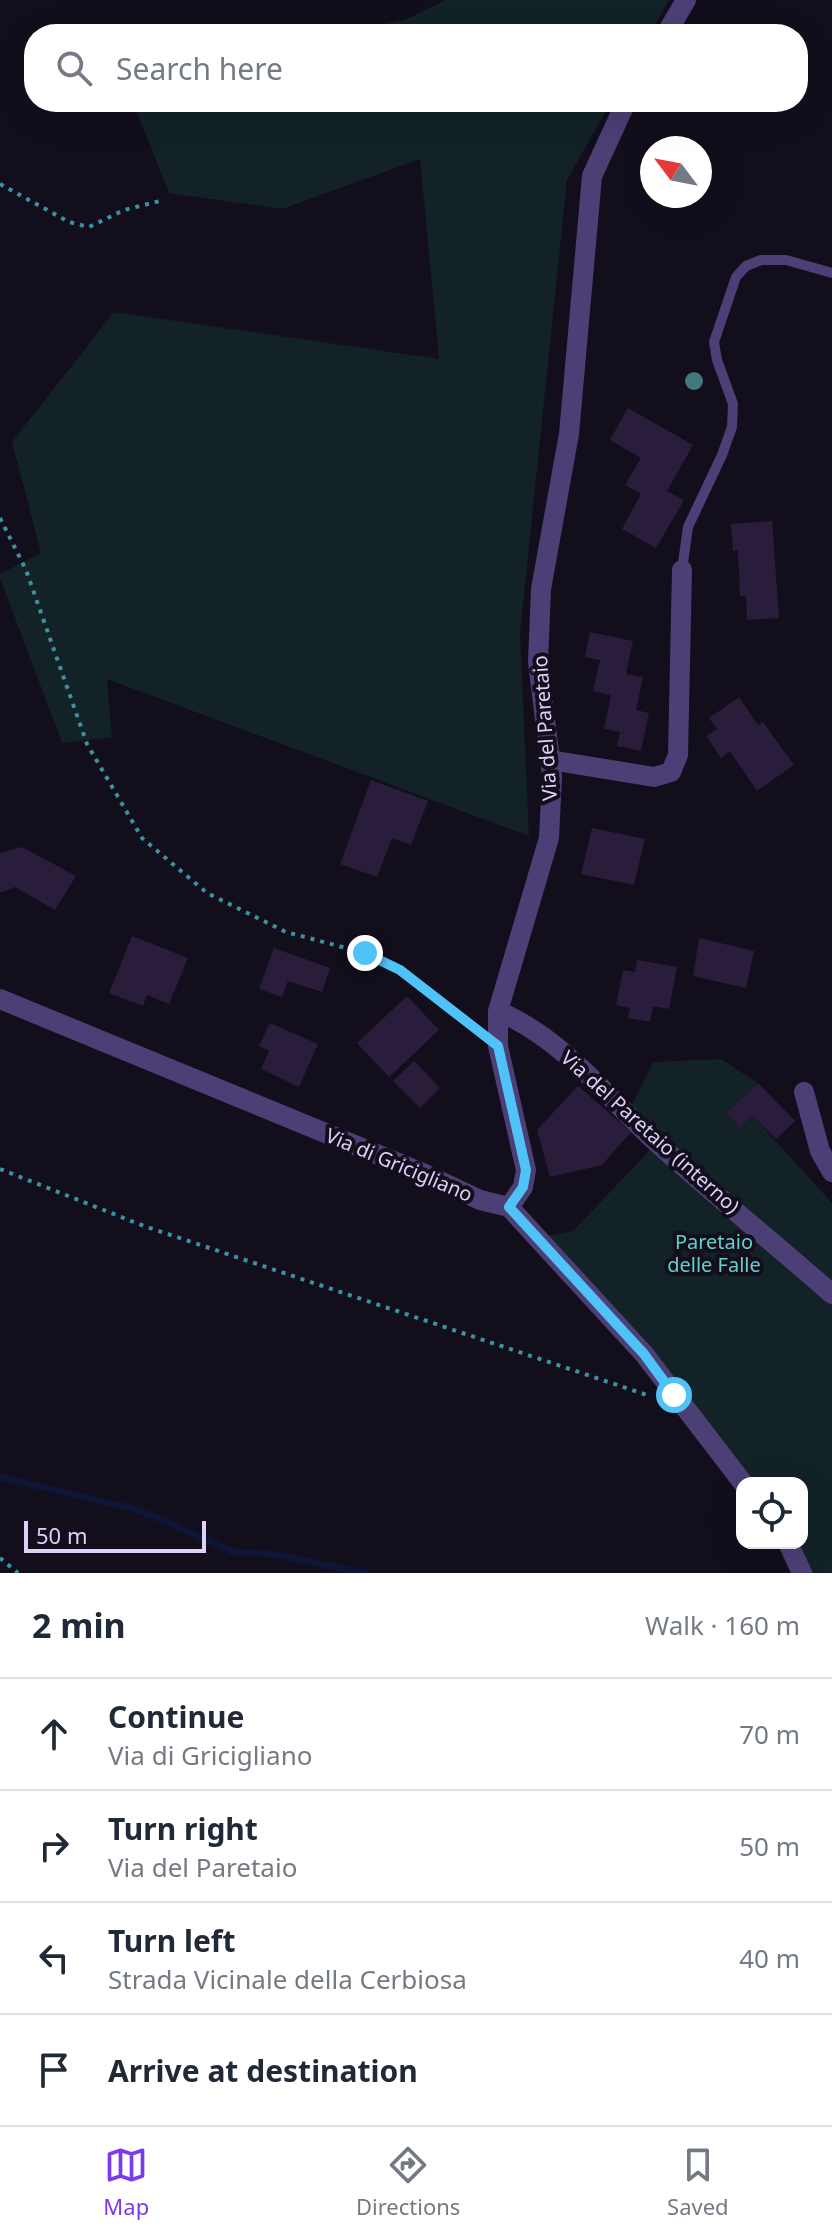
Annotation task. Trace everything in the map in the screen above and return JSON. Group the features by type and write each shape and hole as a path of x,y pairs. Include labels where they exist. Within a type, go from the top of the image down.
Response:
{"street":[{"path":"672,24 686,0"},
{"name":"Via del Paretaio","path":"509,1207 523,1187 526,1170 498,1046 498,1011 549,838 550,760 538,662 541,589 569,434 592,176 621,112"},
{"path":"550,760 654,777 671,772 678,755 682,570"},
{"name":"Via di Gricigliano","path":"0,999 425,1174 480,1200 509,1207"},
{"name":"Via del Paretaio (interno)","path":"498,1011 524,1022 577,1062 653,1140 832,1294"},
{"path":"804,1092 820,1151 832,1172"},
{"path":"509,1207 644,1354 738,1477"},
{"path":"791,1549 802,1573"}],"lane":[{"path":"682,570 688,527 732,427 733,404 717,360 714,342 736,277 746,266 761,260 786,260 832,273"}],"path":[{"path":"0,184 69,222 89,227 124,210 160,201"},
{"path":"0,518 26,570 87,744 142,838 207,893 286,932 365,953 400,970 498,1046"},
{"path":"0,1169 144,1226 650,1396 674,1395"},
{"path":"0,1558 18,1573"}],"green space":[{"path":"446,0 669,0 656,24 385,24 407,19"},
{"path":"137,112 605,112 567,180 520,633 529,836 107,679 112,737 62,743 0,578 0,574 41,553 12,442 114,312 439,359 420,159 282,209 169,193"},
{"name":"Paretaio delle Falle","path":"721,1059 758,1083 726,1113 740,1128 753,1116 832,1203 832,1573 802,1573 791,1549 808,1549 808,1477 738,1477 538,1238 573,1231 650,1150 632,1105 653,1062"}],"building":[{"path":"628,408 693,445 667,491 684,500 656,548 622,529 641,494 625,485 641,458 610,440"},
{"path":"772,521 779,618 747,620 746,596 740,596 738,550 733,551 731,524"},
{"path":"590,632 633,641 626,674 643,677 636,710 649,713 641,751 617,746 620,732 604,729 611,695 593,691 600,660 585,657"},
{"path":"739,697 758,725 763,722 794,765 757,791 730,751 721,758 706,736 717,729 709,718"},
{"path":"371,780 428,801 411,845 392,838 377,877 340,864"},
{"path":"592,828 645,839 634,885 581,874"},
{"path":"22,847 76,876 55,910 15,887 0,893 0,853"},
{"path":"132,936 188,958 169,1004 147,995 143,1006 109,993"},
{"path":"699,938 754,951 746,988 693,976"},
{"path":"274,948 330,968 322,992 288,981 282,997 259,989"},
{"path":"637,960 677,967 669,1009 653,1006 650,1022 628,1018 630,1008 616,1005 623,970 635,972"},
{"path":"407,996 439,1030 389,1077 357,1043"},
{"path":"270,1023 318,1044 299,1087 261,1069 269,1051 259,1046"},
{"path":"414,1061 440,1088 420,1108 393,1081"},
{"path":"758,1083 795,1121 776,1139 753,1116 740,1128 726,1113"},
{"path":"578,1086 631,1132 602,1165 550,1177 537,1130"}],"waterway":[{"path":"0,1477 139,1510 234,1552 272,1554 365,1573"}],"route":[{"path":"365,953 400,970 498,1046 526,1170 523,1187 509,1207 644,1354 674,1395"}]}
